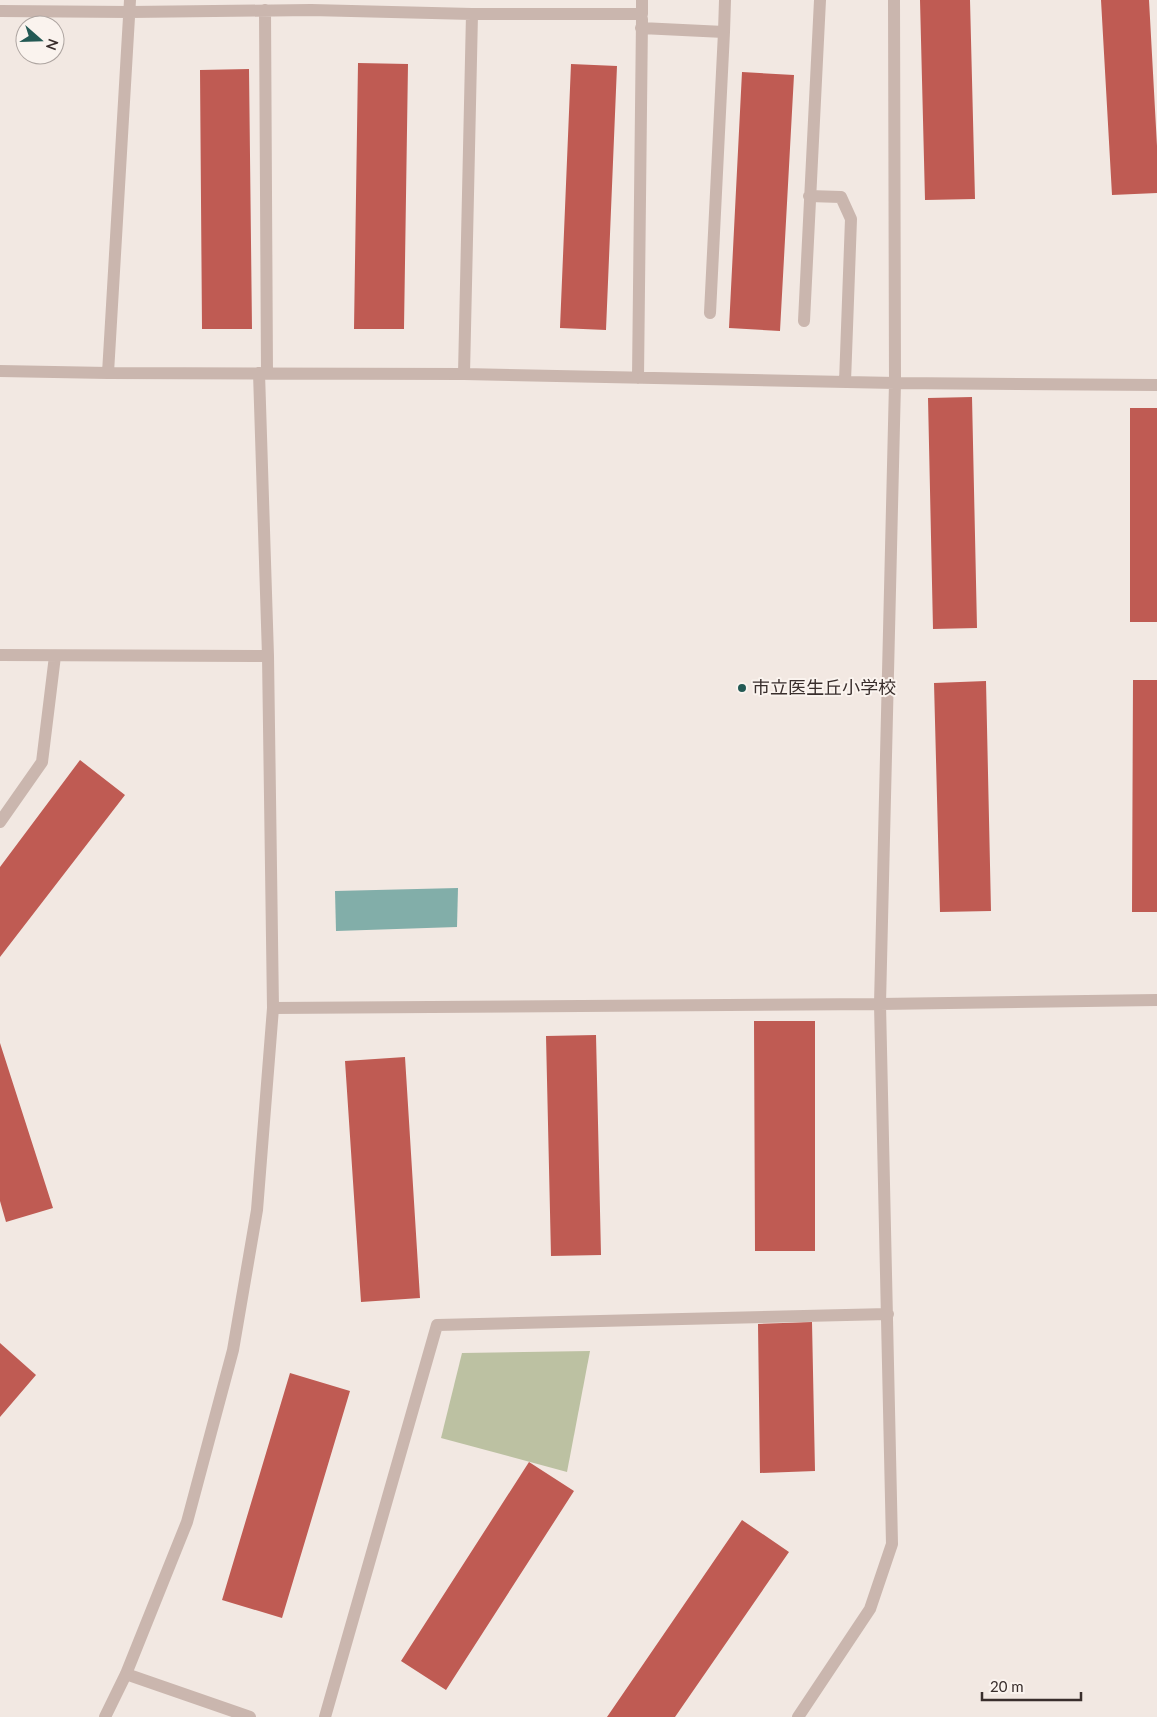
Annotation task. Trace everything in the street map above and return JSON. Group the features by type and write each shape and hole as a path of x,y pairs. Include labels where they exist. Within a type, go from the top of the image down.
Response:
{"street":[{"path":"638,378 642,0"},
{"path":"710,313 725,0"},
{"path":"804,320 820,0"},
{"path":"798,1717 870,1609 892,1544 880,1004 895,383 894,0"},
{"path":"0,11 130,6 265,10 311,5 472,14 642,14"},
{"path":"108,373 130,6"},
{"path":"105,1717 126,1674 187,1522 233,1350 257,1210 273,1008 263,373 265,10"},
{"path":"464,374 472,14"},
{"path":"641,28 724,32"},
{"path":"809,196 841,197 851,219 846,382"},
{"path":"0,371 464,374 895,383 1157,385"},
{"path":"0,655 268,656"},
{"path":"0,822 42,762 55,656"},
{"path":"273,1008 1157,1000"},
{"path":"324,1717 437,1325 888,1314"},
{"path":"126,1674 250,1717"}],"green space":[{"path":"590,1351 567,1472 441,1438 462,1353"}],"water":[{"path":"458,888 457,927 336,931 335,891"}],"building":[{"path":"920,0 970,0 975,199 925,200"},
{"path":"1101,0 1149,0 1157,146 1157,193 1112,195"},
{"path":"358,63 408,64 404,329 354,329"},
{"path":"571,64 617,66 606,330 560,328"},
{"path":"249,69 252,329 202,329 200,70"},
{"path":"742,72 794,75 780,331 729,328"},
{"path":"972,397 977,628 933,629 928,398"},
{"path":"1130,408 1157,408 1157,622 1130,622"},
{"path":"1133,680 1157,680 1157,912 1132,912"},
{"path":"986,681 991,911 940,912 934,683"},
{"path":"80,760 125,795 0,957 0,867"},
{"path":"754,1021 815,1021 815,1251 755,1251"},
{"path":"596,1035 601,1255 551,1256 546,1036"},
{"path":"0,1043 53,1208 6,1222 0,1201"},
{"path":"405,1057 420,1298 361,1302 345,1061"},
{"path":"812,1322 815,1471 760,1473 758,1324"},
{"path":"0,1343 36,1375 0,1417"},
{"path":"290,1373 350,1391 282,1618 222,1600"},
{"path":"529,1462 574,1491 446,1690 401,1661"},
{"path":"742,1520 789,1552 675,1717 607,1717"}],"place":[{"name":"市立医生丘小学校","path":"742,688"}]}
